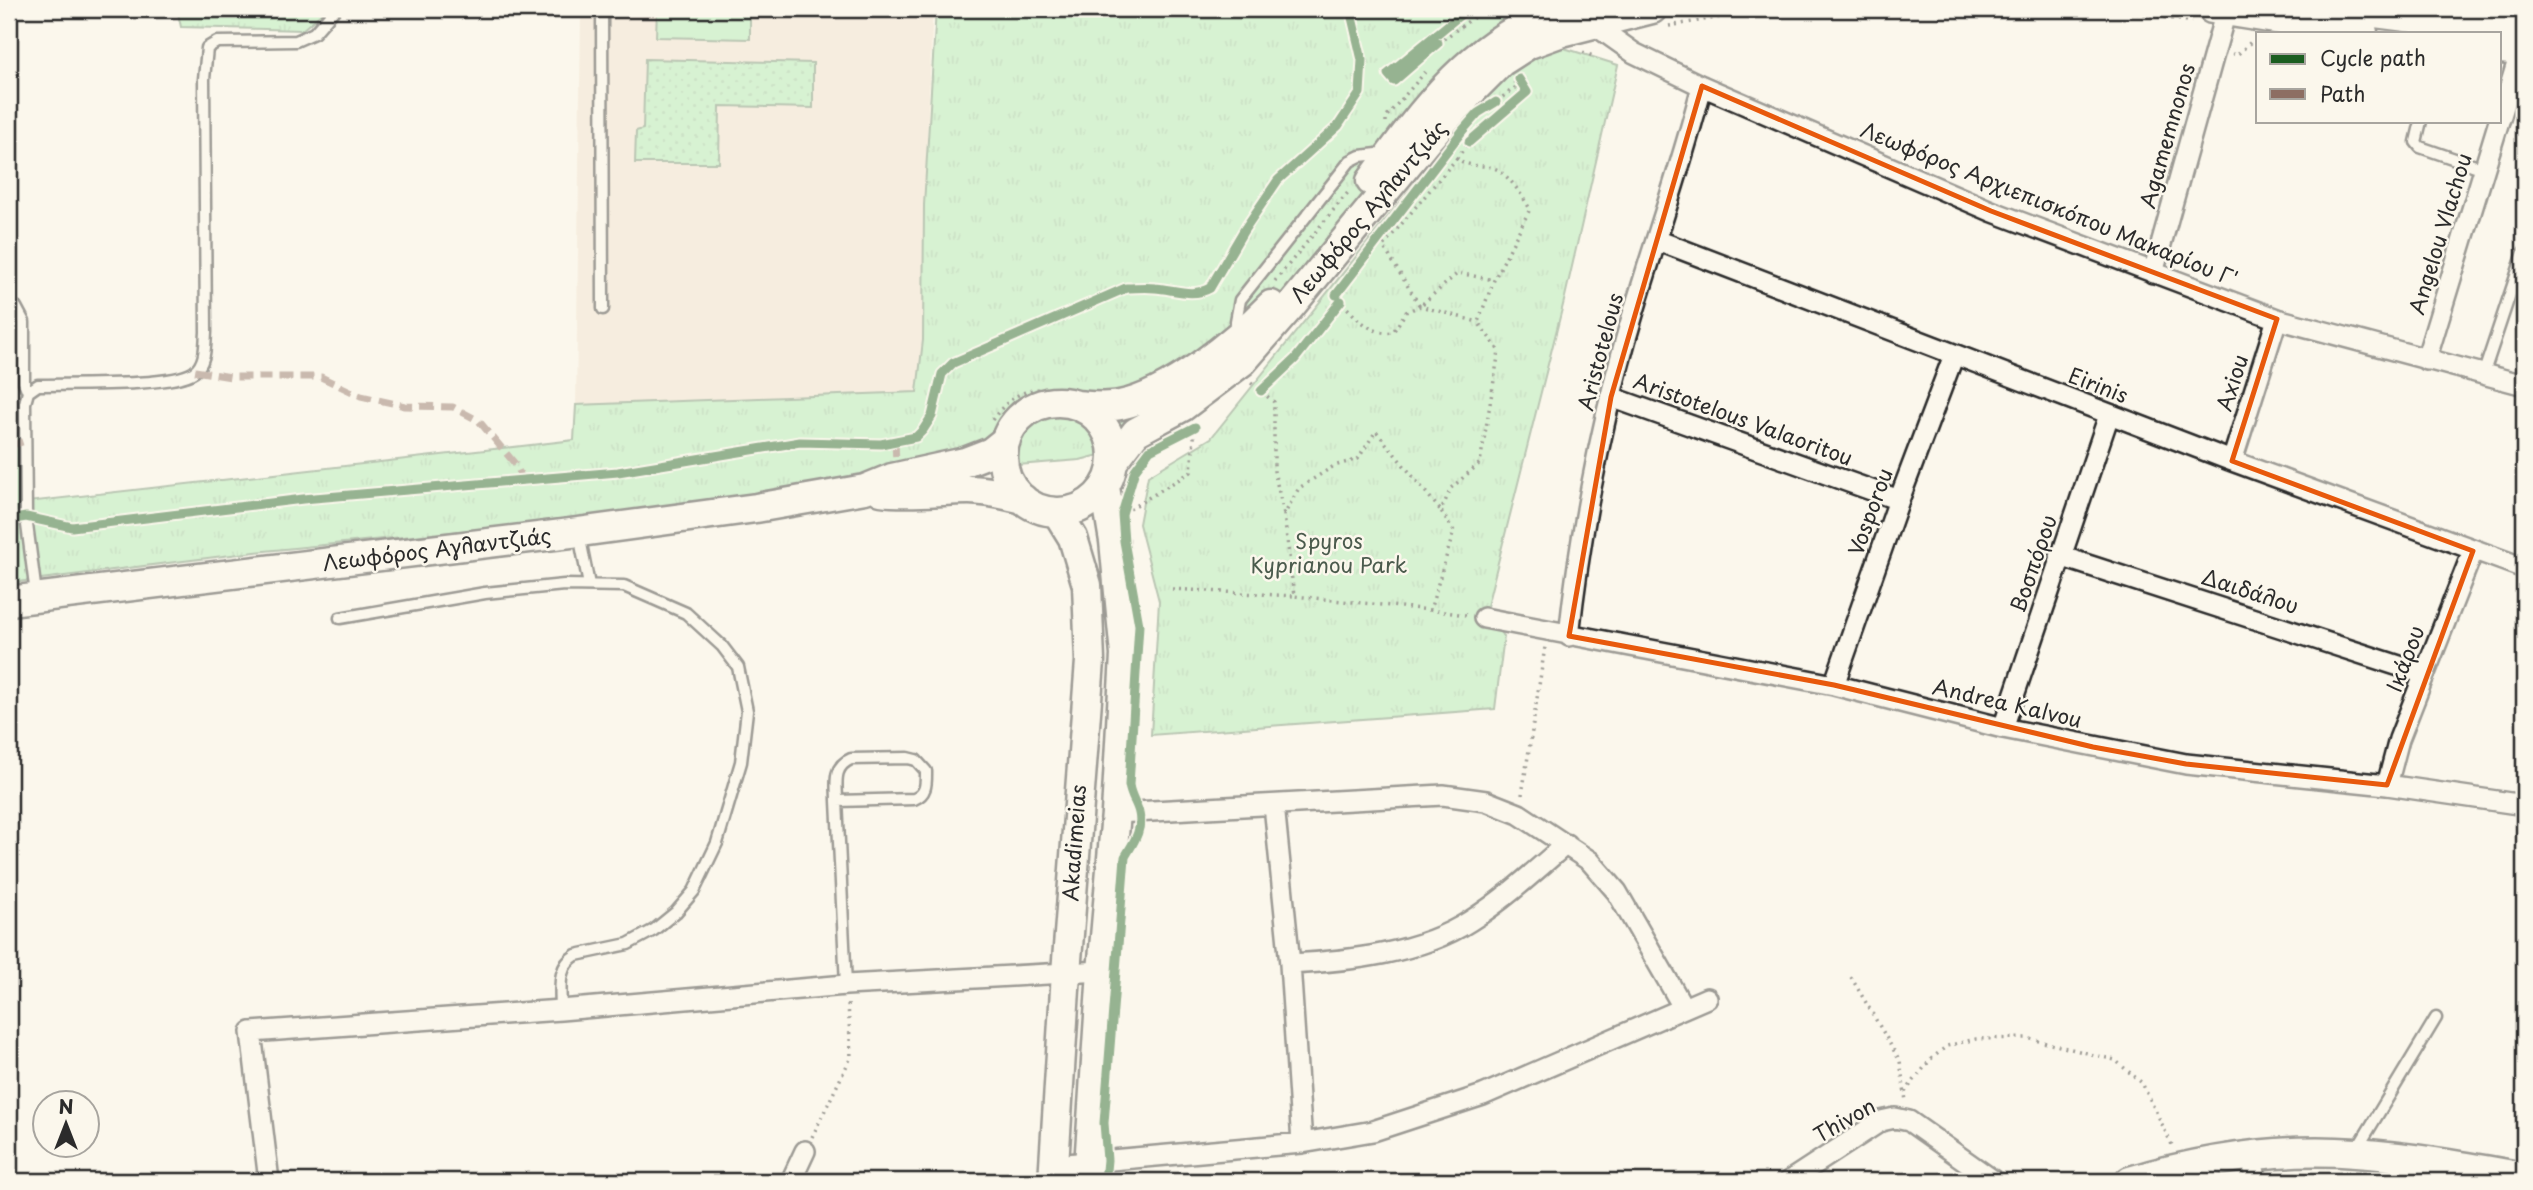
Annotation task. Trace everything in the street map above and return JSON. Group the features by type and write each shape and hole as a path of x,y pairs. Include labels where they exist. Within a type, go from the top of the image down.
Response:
{"main road":[{"name":"Λεωφόρος Αγλαντζιάς","path":"1072,396 1117,406 1130,402 1187,374 1237,337 1270,307 1438,93 1493,42 1563,9"},
{"path":"2344,9 2455,32"},
{"path":"2212,14 2354,32"},
{"name":"Λεωφόρος Αγλαντζιάς","path":"1115,484 1136,432 1182,407 1243,361 1428,139 1501,62 1529,44 1562,32 1588,16 1655,18"},
{"path":"1072,396 1100,421 1108,432 1113,447 1115,484 1084,506 1057,512 1039,509 1023,499 1006,477 996,434 1034,408 1072,396"},
{"name":"Λεωφόρος Αγλαντζιάς","path":"9,601 755,508 865,489 892,478 980,458 996,434"},
{"name":"Akadimeias","path":"1089,1172 1125,655 1114,541 1115,484"},
{"name":"Λεωφόρος Αγλαντζιάς","path":"865,489 895,493 970,490 997,492 1023,499"},
{"name":"Akadimeias","path":"1054,1173 1090,661 1087,585 1073,538 1057,512"},
{"path":"2130,1181 2177,1167 2254,1169 2293,1153 2354,1153 2429,1161 2524,1177"}],"street":[{"name":"Agamemnonos","path":"2153,273 2215,52 2212,14"},
{"name":"Λεωφόρος Αρχιεπισκόπου Μακαρίου Γ'","path":"1588,16 1633,53 1702,86 1978,206 2277,319 2524,385"},
{"name":"Angelou Vlachou","path":"2502,108 2517,45"},
{"name":"Aristotelous","path":"1569,636 1589,508 1611,397 1702,86"},
{"name":"Angelou Vlachou","path":"2426,360 2498,122"},
{"name":"Eirinis","path":"1657,240 2109,415 2524,568"},
{"name":"Axiou","path":"2232,461 2277,319"},
{"name":"Vosporou","path":"1834,685 1899,500 1954,355"},
{"name":"Aristotelous Valaoritou","path":"1611,397 1899,500"},
{"name":"Βοσπόρου","path":"2003,728 2109,415"},
{"name":"Ικάρου","path":"2386,785 2399,739 2473,551"},
{"name":"Δαιδάλου","path":"2060,556 2424,674"},
{"name":"Andrea Kalvou","path":"1484,618 1834,685 2003,728 2186,764 2386,785 2524,805"},
{"path":"1116,813 1443,795 1486,801 1519,814 1590,861 1617,892 1683,1007"},
{"path":"1274,805 1290,964 1302,1143"},
{"path":"1290,964 1357,959 1394,951 1468,923 1566,844"},
{"path":"269,1181 251,1032 561,1010 846,985 1102,971"},
{"path":"1054,1173 1089,1172 1373,1131 1457,1105 1707,998"},
{"name":"Thivon","path":"1789,1181 1881,1121 1895,1118 1909,1121 1994,1181"},
{"path":"791,1181 805,1151"}],"lane":[{"path":"28,392 38,385 170,381 195,371 202,363 206,332 204,79 207,48 217,42 296,41 314,33 335,9"},
{"path":"602,9 603,309"},
{"path":"2421,122 2416,142 2420,147 2484,169"},
{"path":"2483,375 2524,252"},
{"path":"9,304 16,307 24,322 24,382 28,392 25,403 26,517 36,598"},
{"path":"579,532 589,585"},
{"path":"340,618 485,593 564,585 624,586 686,613 722,646 738,667 747,712 741,762 716,843 694,891 676,912 654,930 628,944 576,955 569,959 561,970 561,1010"},
{"path":"837,802 919,797 926,787 926,771 916,760 908,758 850,759 840,766 837,772 837,802 846,985"},
{"path":"2354,1153 2436,1018"}],"path":[{"path":"1429,51 1434,41 1466,9 1476,15"},
{"path":"1434,41 1476,15 1492,9"},
{"path":"1655,18 1769,9"},
{"path":"2116,9 2212,14"},
{"path":"2215,52 2237,55 2244,46 2256,40"},
{"path":"1583,52 1593,56"},
{"path":"1516,80 1527,92"},
{"path":"1491,105 1516,87 1516,80"},
{"path":"1441,510 1451,488 1480,463 1499,351 1478,322 1420,306 1383,246 1479,133"},
{"path":"1457,158 1463,164 1497,169 1520,191 1530,209 1494,280 1478,322"},
{"path":"1370,251 1421,185"},
{"path":"1270,287 1353,186"},
{"path":"1339,298 1370,328 1385,334 1393,332 1406,312 1420,306 1458,273 1494,280"},
{"path":"1334,311 1344,284"},
{"path":"1250,382 1274,402 1274,471 1284,515 1294,596"},
{"path":"1261,391 1269,383"},
{"path":"996,434 1009,399 1032,388 1072,396"},
{"path":"40,519 72,527 303,499 618,472 800,442 881,444 916,437 932,416 935,403"},
{"path":"1115,484 1122,514 1191,472 1195,427"},
{"path":"1184,433 1195,427"},
{"path":"1284,515 1299,488 1334,466 1358,458 1376,431 1441,510 1454,531 1430,610"},
{"path":"1172,589 1294,596 1484,618"},
{"path":"1521,800 1548,632"},
{"path":"1851,977 1900,1061 1909,1121"},
{"path":"805,1151 851,1057 846,985"},
{"path":"1905,1092 1931,1059 1947,1045 1976,1039 2027,1038 2115,1060 2142,1083 2171,1140 2177,1167"}],"highlighted area":[{"path":"1702,86 1991,211 2277,319 2232,461 2473,551 2387,785 2186,764 2093,747 1834,685 1569,636 1611,397"}],"shaded area":[{"path":"581,9 933,9 924,205 923,340 917,392 576,405"}],"green space":[{"path":"177,9 327,9 302,30 181,27"},
{"path":"657,9 750,9 750,39 656,37"},
{"path":"936,9 1512,9 1223,374 1138,445 1080,460 1004,466 551,522 255,552 9,583 9,433 26,433 28,502 574,440 576,405 917,392 923,340 924,205"},
{"name":"Spyros Kyprianou Park","path":"1545,42 1618,65 1565,297 1484,618 1504,636 1495,709 1151,735 1159,601 1139,524 1148,476 1211,438 1503,73"},
{"path":"645,59 813,63 813,108 720,106 719,163 635,163 636,131 643,129"}],"marked path":[{"path":"195,371 231,377 321,377 361,396 405,406 453,407 479,421 516,465 523,481"},
{"path":"9,446 25,441"},
{"path":"895,442 896,462"}],"cycle path":[{"path":"9,520 26,517 72,527 303,499 618,472 800,442 881,444 916,437 932,416 942,374 953,363 1126,288 1190,293 1210,288 1244,230 1278,180 1338,126 1360,93 1362,60 1350,9"},
{"path":"1438,43 1394,81 1388,74 1465,11 1464,9"},
{"path":"1469,142 1527,92 1519,79"},
{"path":"1336,295 1463,130 1478,113 1496,102"},
{"path":"1261,391 1295,359 1341,301"},
{"path":"1105,1181 1107,1160 1104,1123 1125,857 1140,825 1138,809 1129,785 1139,625 1124,541 1122,514 1135,470 1150,450 1195,427"}]}
